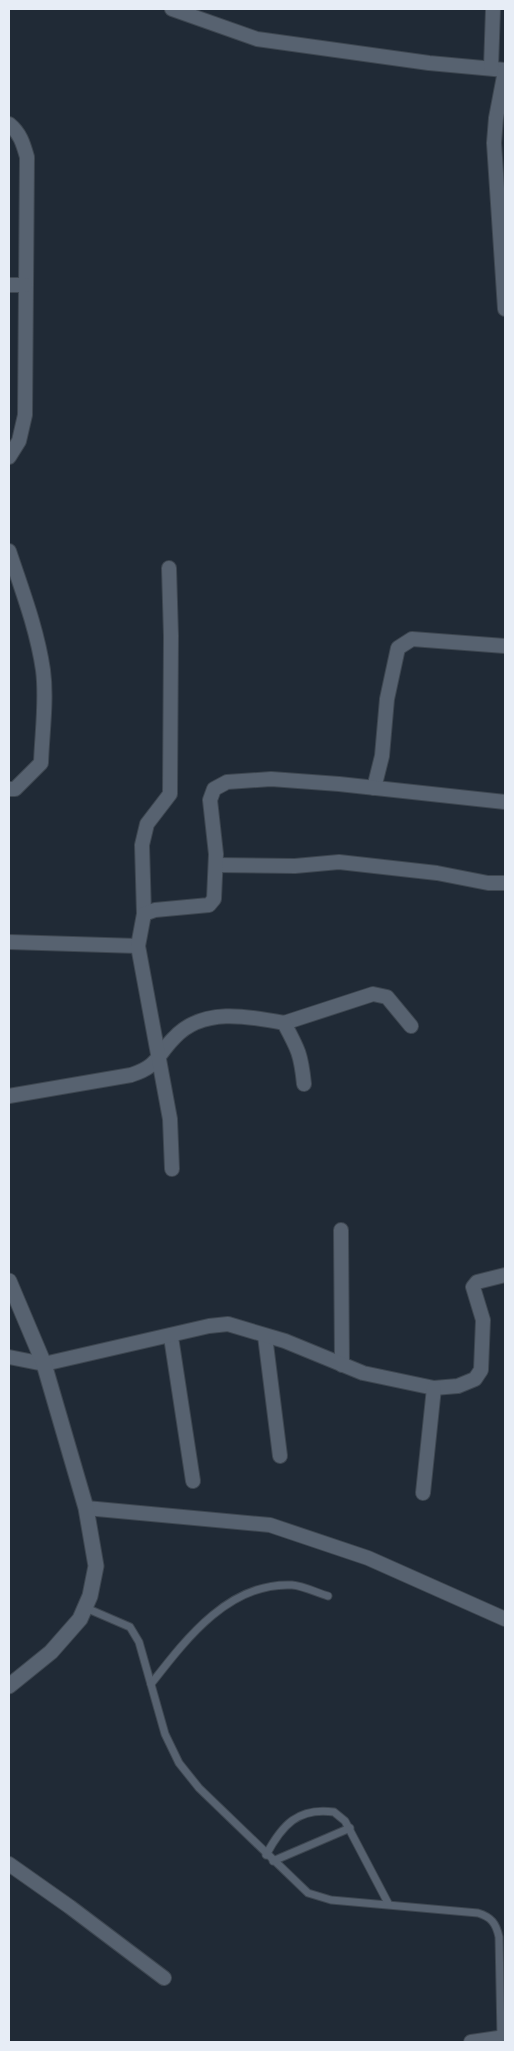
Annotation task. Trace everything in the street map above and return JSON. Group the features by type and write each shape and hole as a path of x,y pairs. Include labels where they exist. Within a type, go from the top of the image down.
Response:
{"street":[{"path":"172,9 257,39 429,63 491,68 505,71 496,118 494,143 505,309"},
{"path":"491,68 493,9"},
{"path":"9,124 23,142 27,157 25,415 19,440 9,457"},
{"path":"9,285 25,285"},
{"path":"9,551 37,638 43,672 41,763 15,789 9,790"},
{"path":"169,568 171,636 170,794 147,824 142,845 144,914 138,946 170,1119 172,1169"},
{"path":"374,788 382,756 387,699 398,648 412,639 505,646"},
{"path":"144,914 155,910 209,905 214,899 216,865 210,800 214,789 219,785 241,780 271,779 505,802"},
{"path":"216,865 295,866 339,862 437,873 488,883 505,883"},
{"path":"9,942 138,946"},
{"path":"9,1096 131,1075 147,1070 160,1057 174,1038 195,1022 208,1017 248,1016 284,1023 373,994 387,997 411,1026"},
{"path":"284,1023 296,1043 301,1058 304,1084"},
{"path":"342,1230 342,1366"},
{"path":"9,1357 44,1364 171,1337 209,1326 228,1324 284,1341 363,1373 434,1388 467,1384 475,1379 482,1370 483,1320 473,1287 477,1282 505,1275"},
{"path":"9,1281 44,1364 86,1508 96,1566 86,1608 80,1619 51,1652 9,1686"},
{"path":"265,1336 280,1456"},
{"path":"171,1337 193,1481"},
{"path":"423,1493 434,1388"},
{"path":"86,1508 270,1525 368,1558 505,1619"},
{"path":"9,1864 164,1978"},
{"path":"471,2042 503,2037"}],"lane":[{"path":"151,1684 200,1627 228,1603 250,1590 272,1585 294,1586 328,1596"},
{"path":"86,1608 130,1627 139,1642 166,1734 179,1763 199,1788 266,1855 308,1893 317,1897 388,1903 478,1913 489,1916 494,1922 499,1936 503,2037"},
{"path":"266,1855 283,1827 295,1818 324,1810 334,1812 350,1828 388,1903"},
{"path":"273,1861 350,1828"}]}
